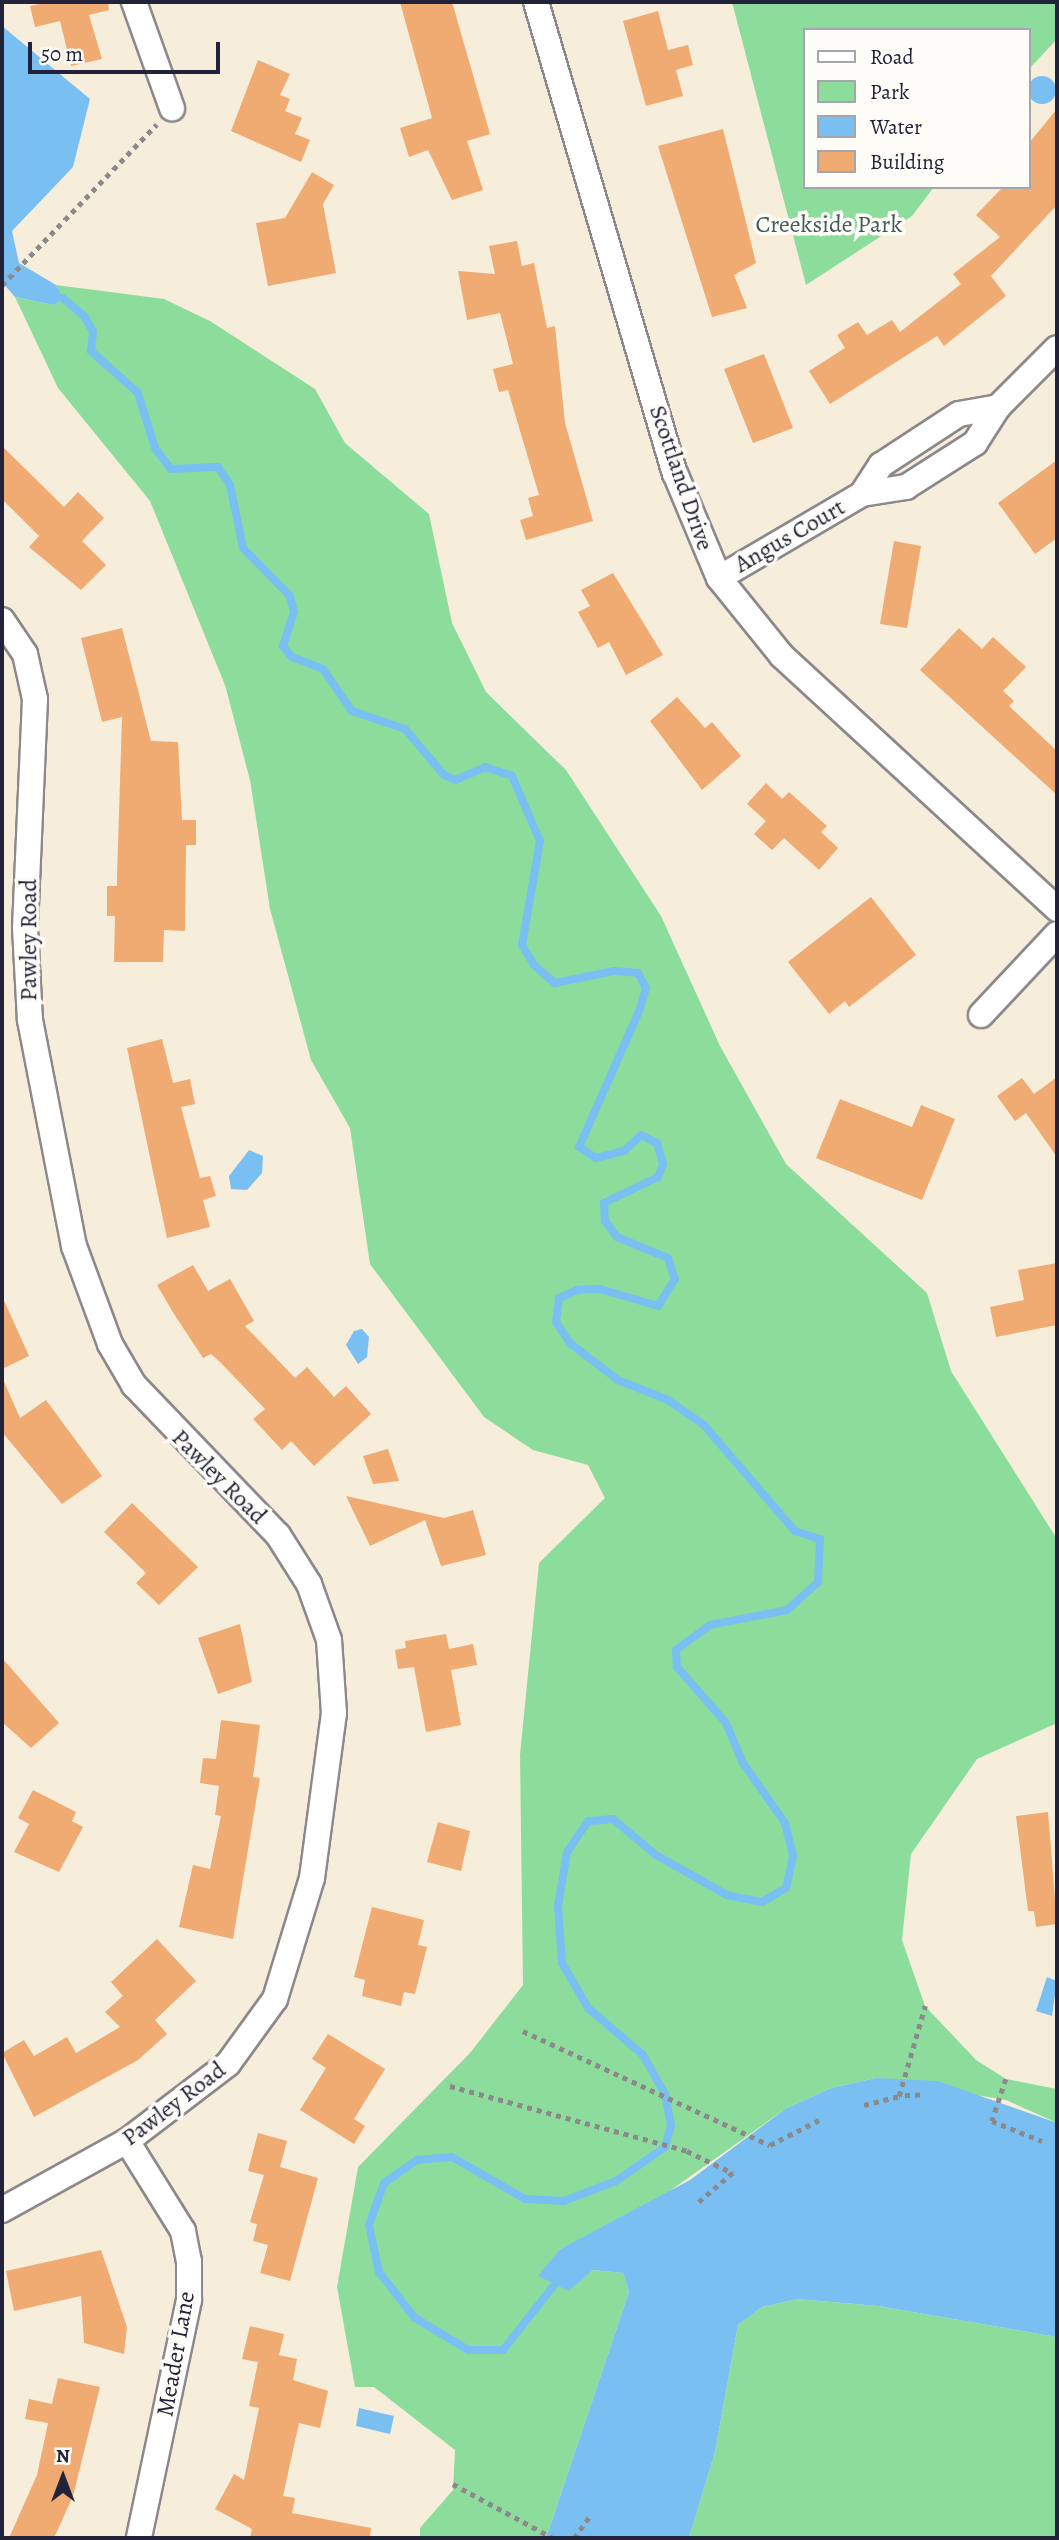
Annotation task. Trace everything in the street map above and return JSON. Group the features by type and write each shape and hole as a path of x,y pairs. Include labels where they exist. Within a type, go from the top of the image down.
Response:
{"street":[{"path":"134,2 172,108"},
{"name":"Scottland Drive","path":"536,2 674,473 719,578 782,656 1057,909"},
{"name":"Angus Court","path":"719,578 862,494 906,487 975,443 998,407 1057,348"},
{"name":"Angus Court","path":"862,494 881,465 959,414 998,407"},
{"name":"Pawley Road","path":"2,620 25,654 35,699 25,928 30,1020 74,1246 110,1344 134,1385 278,1535 309,1584 331,1664 334,1713 312,1878 275,1999 228,2064 127,2141 2,2210"},
{"path":"981,1015 1057,934"},
{"name":"Meader Lane","path":"127,2141 183,2231 189,2262 188,2300 139,2538"}],"path":[{"path":"2,285 172,108"},
{"path":"899,2096 925,2006"},
{"path":"523,2031 770,2145 819,2120"},
{"path":"1006,2079 992,2121 1042,2141"},
{"path":"450,2086 687,2151 733,2173 699,2202"},
{"path":"864,2105 899,2096 920,2095"},
{"path":"453,2484 553,2538"},
{"path":"574,2538 589,2517"}],"green space":[{"name":"Creekside Park","path":"732,2 1057,2 1057,39 1031,67 1031,28 804,28 804,189 932,189 912,216 806,285"},
{"path":"56,285 164,299 210,321 315,389 345,443 429,514 452,623 486,692 566,770 661,916 720,1046 786,1164 927,1293 951,1371 1057,1539 1057,1723 977,1759 911,1854 902,1940 925,2006 976,2060 1006,2079 1057,2089 1057,2123 1006,2100 876,2078 831,2088 785,2109 664,2195 560,2249 539,2276 569,2290 593,2270 623,2273 629,2292 546,2538 420,2538 420,2528 453,2490 455,2450 374,2387 355,2387 337,2287 358,2167 470,2053 523,1985 520,1755 539,1563 605,1498 588,1465 533,1450 484,1417 370,1264 350,1128 311,1060 270,909 250,780 225,685 150,501 58,388 15,297 54,305 62,298"},
{"path":"797,2299 878,2306 1057,2337 1057,2538 689,2538 715,2452 738,2325 762,2307"}],"water":[{"path":"2,26 90,99 73,167 12,231 19,263 56,285 63,298 54,305 15,297 2,282"},
{"path":"1036,77 1048,77 1055,84 1055,96 1048,103 1036,103 1031,99 1031,81"},
{"path":"249,1150 263,1156 262,1173 247,1190 231,1189 229,1176"},
{"path":"362,1329 369,1337 367,1357 358,1364 346,1345 354,1331"},
{"path":"1047,1977 1057,1981 1052,2016 1036,2011"},
{"path":"876,2078 938,2081 1057,2123 1057,2337 878,2306 797,2299 762,2307 738,2325 715,2452 689,2538 546,2538 629,2292 623,2273 593,2270 569,2291 538,2276 560,2249 690,2180 785,2109 831,2088"},
{"path":"359,2408 394,2416 390,2434 356,2426"}],"building":[{"path":"49,2 108,2 109,10 89,15 102,59 71,66 60,21 35,27 30,6"},
{"path":"400,2 452,2 490,134 467,141 483,190 452,200 428,150 409,157 400,128 432,118"},
{"path":"658,11 668,50 688,45 693,65 676,70 683,96 646,106 623,21"},
{"path":"258,60 290,74 280,95 290,99 285,111 302,118 295,134 310,140 301,162 231,131"},
{"path":"1057,109 1057,205 991,276 1006,296 944,346 937,336 830,404 809,371 845,348 837,335 858,322 867,335 892,320 900,332 961,284 953,274 1000,237 976,215 1001,189 1031,189 1031,141"},
{"path":"723,129 756,263 734,275 747,308 712,317 658,146"},
{"path":"312,172 334,185 323,204 336,273 268,286 256,223 285,218"},
{"path":"517,241 522,266 534,263 547,328 555,326 565,423 593,521 526,540 520,520 533,516 528,498 539,495 508,390 499,392 493,369 513,364 500,313 467,320 458,271 495,274 489,246"},
{"path":"764,354 793,428 753,443 724,369"},
{"path":"2,446 64,507 78,492 104,518 82,541 106,565 81,590 29,547 39,536 2,499"},
{"path":"1057,460 1057,538 1035,554 998,503"},
{"path":"894,541 921,546 907,628 880,624"},
{"path":"613,573 663,655 626,675 609,642 598,648 578,612 590,606 581,590"},
{"path":"122,628 151,741 178,742 182,820 196,820 196,845 186,845 185,931 164,930 163,962 114,962 115,916 107,916 107,886 117,886 122,717 102,722 81,638"},
{"path":"959,628 982,649 993,637 1026,667 1003,691 1014,701 1009,706 1057,751 1057,795 920,670"},
{"path":"677,697 705,728 712,722 741,756 702,790 650,721"},
{"path":"766,783 782,799 789,792 827,826 821,832 838,848 819,870 784,838 772,850 754,834 766,821 747,804"},
{"path":"871,897 916,955 849,1007 845,1001 829,1014 788,962"},
{"path":"162,1039 173,1083 190,1079 195,1104 181,1107 200,1178 210,1176 216,1196 203,1200 210,1227 167,1238 127,1048"},
{"path":"1057,1077 1057,1157 1026,1113 1015,1121 997,1096 1022,1078 1034,1094"},
{"path":"840,1099 912,1127 921,1105 955,1119 922,1200 816,1158"},
{"path":"1057,1263 1057,1325 996,1337 990,1307 1024,1300 1018,1270"},
{"path":"193,1265 208,1291 230,1279 254,1321 245,1326 295,1378 307,1367 334,1397 346,1386 371,1414 314,1466 291,1441 282,1450 253,1419 265,1409 211,1354 203,1358 174,1314 157,1285"},
{"path":"2,1296 29,1356 2,1369"},
{"path":"2,1377 20,1418 46,1400 102,1476 62,1504 2,1432"},
{"path":"388,1449 399,1481 373,1484 363,1456"},
{"path":"346,1496 444,1518 473,1510 486,1555 441,1566 425,1520 370,1546"},
{"path":"132,1503 198,1567 159,1605 136,1583 146,1573 104,1532"},
{"path":"240,1624 252,1682 218,1694 198,1638"},
{"path":"446,1634 449,1649 473,1644 477,1665 451,1670 461,1725 426,1732 414,1667 398,1669 395,1650 406,1648 405,1641"},
{"path":"2,1658 59,1723 31,1748 2,1722"},
{"path":"221,1720 260,1725 253,1777 260,1778 233,1939 179,1927 193,1865 210,1869 221,1816 215,1815 219,1786 200,1783 203,1758 216,1759"},
{"path":"33,1790 76,1812 72,1821 83,1827 59,1872 14,1852 29,1824 18,1818"},
{"path":"1048,1812 1057,1924 1036,1927 1034,1911 1028,1911 1016,1816"},
{"path":"438,1822 470,1831 461,1871 427,1862"},
{"path":"372,1907 424,1920 418,1945 427,1947 415,1994 404,1992 401,2006 362,1996 365,1980 354,1977"},
{"path":"157,1939 196,1981 155,2020 167,2034 138,2060 34,2117 2,2053 24,2040 34,2056 67,2037 76,2053 120,2027 105,2012 123,1996 111,1982"},
{"path":"328,2034 385,2069 354,2119 365,2126 354,2144 300,2110 326,2068 312,2059"},
{"path":"258,2133 287,2141 280,2167 318,2178 290,2281 260,2273 268,2245 253,2241 257,2224 250,2222 264,2175 248,2171"},
{"path":"101,2250 127,2327 124,2354 84,2343 81,2296 14,2311 6,2271"},
{"path":"250,2326 284,2334 279,2355 297,2359 293,2380 328,2391 320,2428 299,2423 283,2496 295,2498 292,2513 371,2528 370,2538 250,2538 252,2529 215,2509 234,2474 244,2480 259,2408 249,2406 258,2362 242,2359"},
{"path":"58,2378 100,2387 73,2496 54,2538 9,2538 37,2475 48,2423 25,2419 29,2399 52,2404"}],"waterway":[{"path":"63,298 85,317 93,332 91,351 138,393 155,448 171,469 218,467 230,485 243,548 290,596 294,612 283,646 292,657 323,669 352,711 405,729 444,775 455,780 485,767 512,776 540,841 522,945 534,965 555,983 614,971 638,973 646,988 640,1009 579,1147 596,1158 624,1151 641,1135 657,1143 663,1164 658,1177 604,1203 605,1221 617,1237 668,1258 675,1279 658,1306 600,1289 577,1290 559,1298 556,1322 571,1344 618,1380 668,1400 704,1425 795,1531 820,1539 818,1582 787,1610 710,1625 676,1650 677,1667 726,1723 743,1763 785,1823 793,1856 786,1888 762,1902 727,1895 656,1855 613,1819 588,1821 567,1852 558,1906 562,1963 588,2008 643,2055 665,2094 671,2125 665,2147 616,2181 564,2201 525,2199 452,2157 417,2160 384,2183 369,2225 379,2272 415,2318 468,2350 503,2350 555,2284"}]}
